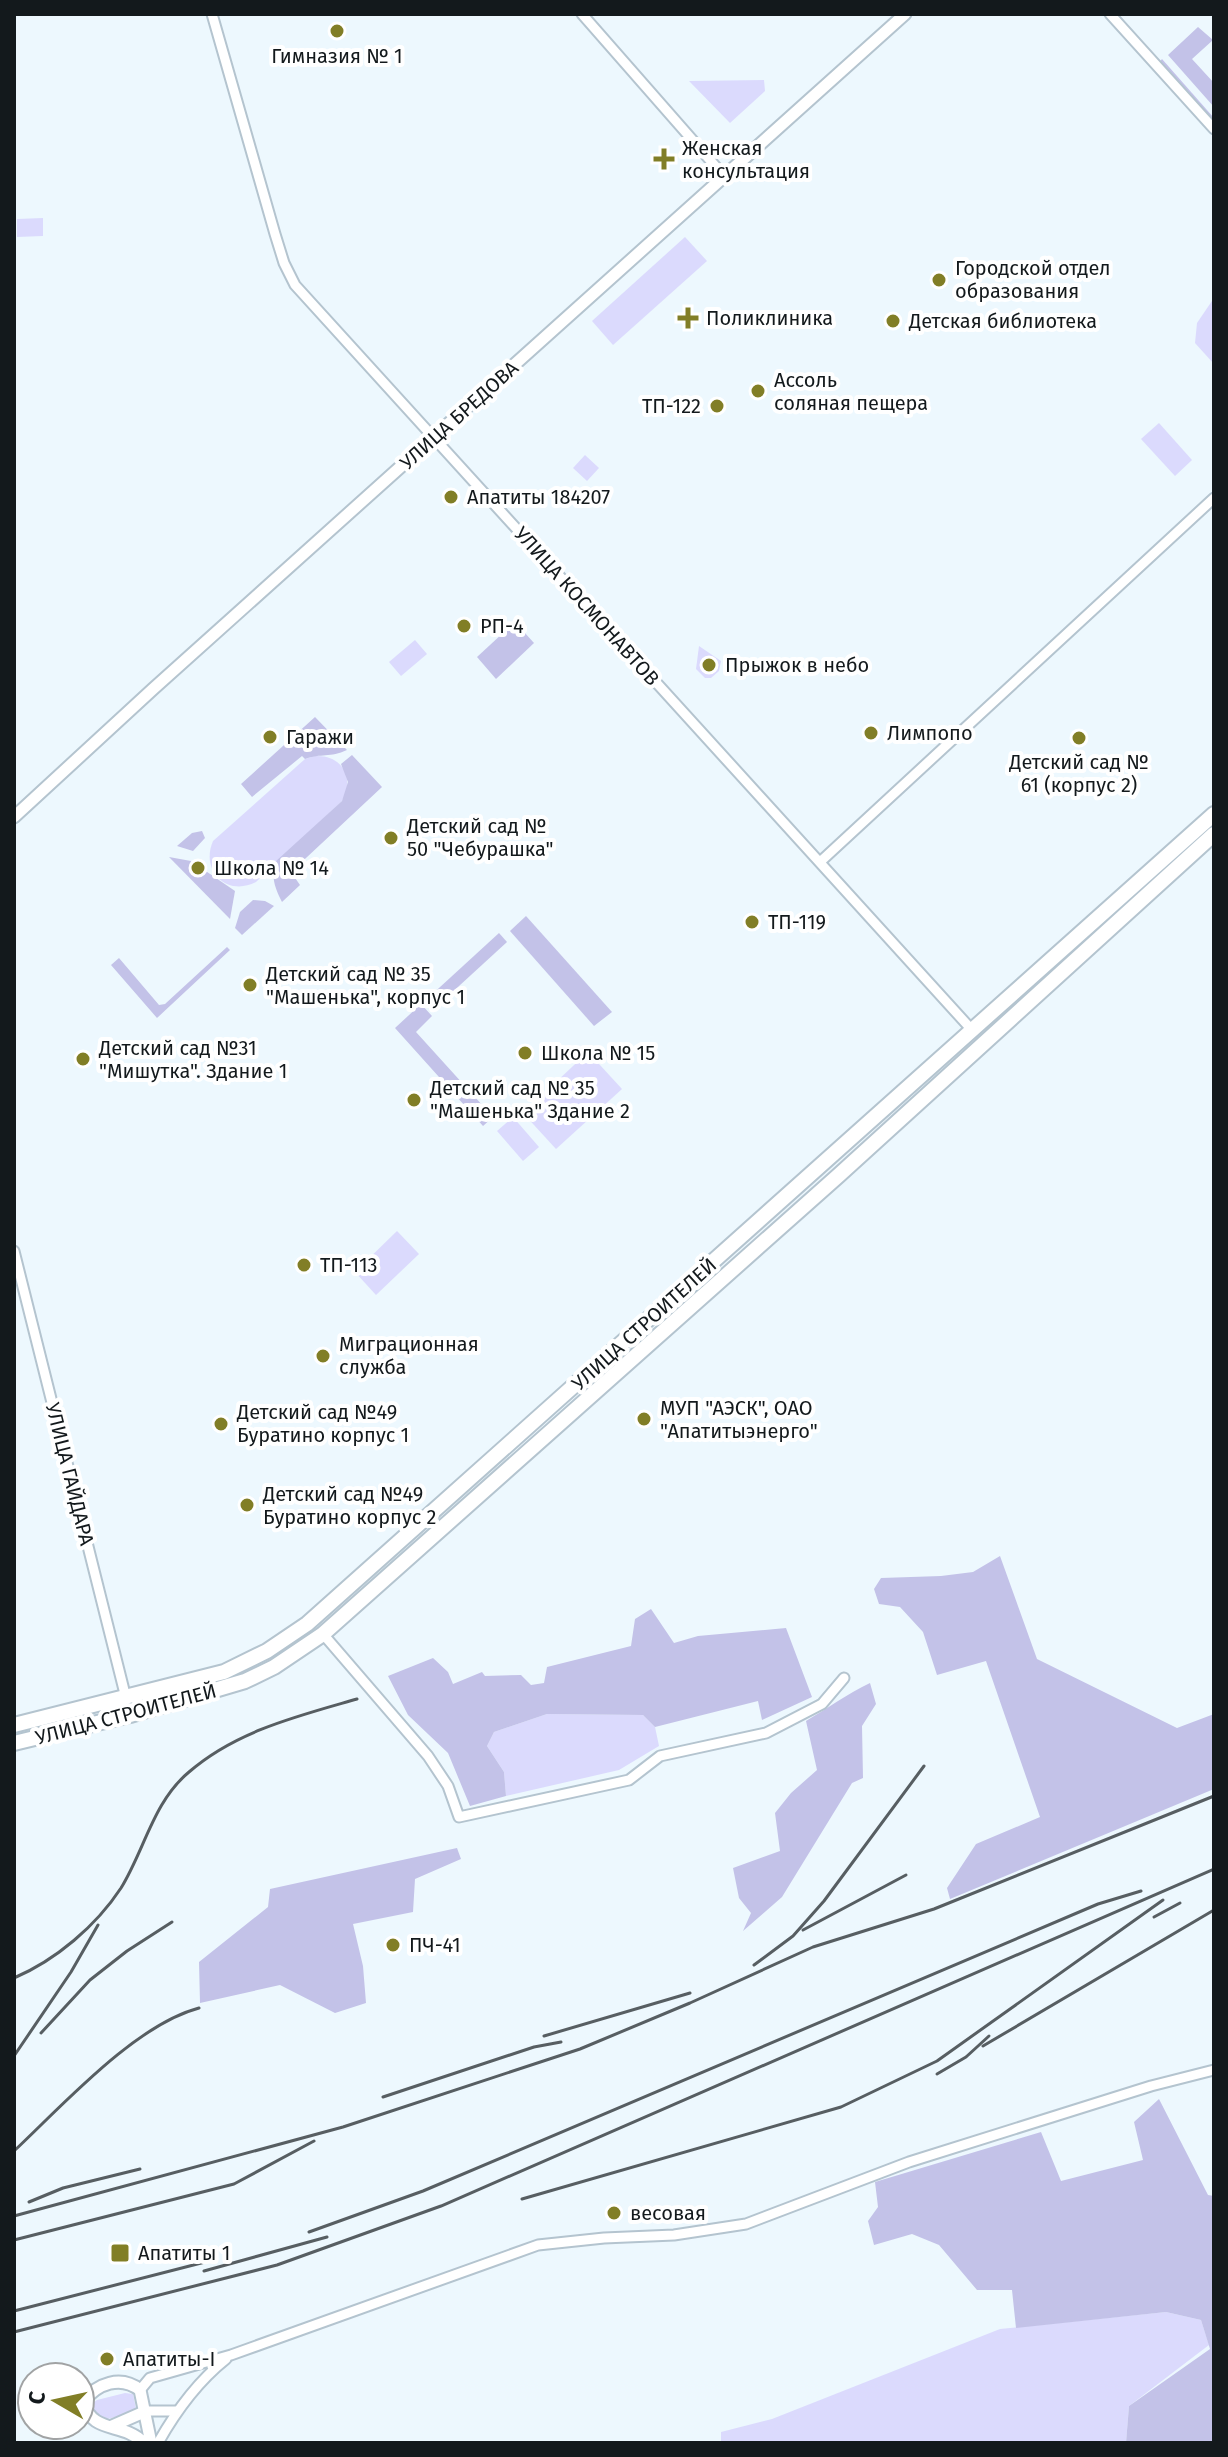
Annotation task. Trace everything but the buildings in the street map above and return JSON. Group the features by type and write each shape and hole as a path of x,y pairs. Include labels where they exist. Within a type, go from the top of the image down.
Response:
{"main road":[{"name":"УЛИЦА СТРОИТЕЛЕЙ","path":"14,1743 130,1715 245,1681 274,1667 323,1634 985,1043 1147,885 1214,814"},
{"name":"УЛИЦА СТРОИТЕЛЕЙ","path":"14,1725 224,1672 267,1651 307,1624 972,1030 1147,885 1214,834"},
{"path":"972,1030 985,1043"},
{"path":"652,1316 663,1330"},
{"path":"451,1496 461,1510"},
{"path":"126,1698 130,1715"}],"street":[{"name":"УЛИЦА КОСМОНАВТОВ","path":"212,14 275,234 295,285 972,1030"},
{"path":"582,14 724,176"},
{"name":"УЛИЦА БРЕДОВА","path":"14,817 905,14"},
{"path":"1110,14 1214,129"},
{"path":"820,862 1214,498"},
{"name":"УЛИЦА ГАЙДАРА","path":"14,1251 126,1698"},
{"path":"323,1634 428,1756 448,1786 459,1817 629,1780 660,1756 766,1733 822,1704 844,1678"},
{"path":"140,2390 150,2378 231,2355 538,2245 674,2235 746,2224 909,2162 1151,2086 1214,2070"},
{"path":"158,2443 176,2411 231,2355"},
{"path":"144,2443 136,2435 97,2424 88,2417 83,2402 101,2386 122,2381 131,2383 140,2390 151,2443"},
{"path":"112,2426 144,2411 176,2411"}],"shaded area":[{"path":"1198,27 1213,40 1192,59 1214,83 1214,107 1168,55"},
{"path":"1162,59 1214,118 1214,129 1158,64"},
{"path":"764,80 765,91 730,123 689,81"},
{"path":"43,218 43,236 17,237 17,219"},
{"path":"685,237 707,261 613,345 592,321"},
{"path":"1214,298 1214,364 1195,343 1197,323"},
{"path":"1159,423 1192,460 1175,476 1141,439"},
{"path":"585,455 599,468 587,481 573,468"},
{"path":"515,622 534,643 496,679 477,657"},
{"path":"415,640 427,654 401,676 389,662"},
{"name":"Прыжок в небо","path":"699,646 721,661 719,671 711,678 705,678 696,669"},
{"path":"315,717 347,750 305,759 302,756 252,797 241,784"},
{"path":"352,755 382,787 291,872 300,885 282,902 274,883 275,862 342,801 348,782 341,764"},
{"path":"315,756 332,759 344,769 347,784 342,801 256,882 245,886 226,884 213,871 210,862 213,841 305,759"},
{"path":"202,831 205,838 193,851 177,846 192,833"},
{"path":"169,857 191,861 235,891 230,919"},
{"path":"253,900 274,906 242,935 235,928 240,912"},
{"path":"526,916 612,1012 594,1026 510,931"},
{"path":"499,933 507,942 435,1008 427,999"},
{"path":"227,947 230,950 157,1018 111,965 119,958 159,1005 165,1004"},
{"path":"421,1004 432,1016 416,1032 493,1117 483,1126 395,1028"},
{"path":"588,1052 622,1089 556,1149 523,1113"},
{"path":"513,1117 539,1147 523,1161 497,1131"},
{"path":"397,1231 419,1254 376,1295 355,1272"},
{"path":"1000,1556 1037,1659 1177,1728 1214,1714 1214,1789 950,1899 947,1888 976,1844 1040,1817 986,1661 937,1675 923,1632 900,1607 879,1604 874,1589 881,1578 973,1572"},
{"path":"651,1609 674,1643 698,1636 786,1628 812,1697 762,1720 758,1701 655,1727 643,1715 547,1714 494,1732 487,1746 504,1772 506,1796 470,1806 448,1753 408,1715 388,1676 433,1658 448,1672 453,1684 482,1672 485,1676 521,1675 531,1685 544,1683 547,1667 631,1646 635,1619"},
{"path":"870,1683 876,1704 862,1726 863,1778 852,1783 782,1897 743,1931 751,1913 739,1898 733,1868 780,1851 775,1813 791,1793 817,1770 806,1721"},
{"path":"547,1714 643,1715 655,1727 659,1746 619,1770 506,1796 504,1772 487,1746 494,1732"},
{"path":"457,1848 461,1859 415,1879 413,1912 353,1924 363,1966 366,2003 335,2013 280,1985 200,2003 199,1962 268,1907 270,1889"},
{"path":"1159,2099 1208,2195 1214,2196 1214,2443 1126,2443 1129,2406 1210,2349 1201,2320 1166,2312 1016,2328 1012,2290 977,2290 939,2245 912,2234 874,2245 868,2221 878,2207 875,2182 1041,2132 1061,2181 1143,2160 1134,2122"},
{"path":"1166,2312 1201,2320 1209,2345 1129,2406 1126,2443 721,2443 721,2432 772,2419 1000,2329"},
{"path":"133,2394 136,2409 100,2421 96,2419 97,2400"}],"railway":[{"path":"14,1978 60,1952 100,1916 121,1888 167,1797 189,1772 247,1735 357,1699"},
{"path":"754,1965 793,1936 824,1901 924,1766"},
{"path":"14,2216 343,2127 580,2049 813,1947 934,1909 1214,1796"},
{"path":"14,2332 277,2265 441,2206 1214,1869"},
{"path":"803,1930 906,1875"},
{"path":"309,2232 423,2191 1098,1904 1141,1891"},
{"path":"522,2199 841,2107 937,2061 1163,1900"},
{"path":"1154,1917 1180,1903"},
{"path":"983,2046 1214,1910"},
{"path":"41,2033 90,1980 172,1922"},
{"path":"14,2056 71,1972 98,1925"},
{"path":"544,2036 690,1993"},
{"path":"14,2151 125,2049 175,2017 199,2008"},
{"path":"937,2074 966,2057 989,2036"},
{"path":"383,2097 534,2047 561,2042"},
{"path":"14,2240 234,2184 314,2141"},
{"path":"29,2202 63,2188 140,2169"},
{"path":"204,2271 327,2237"},
{"path":"14,2311 213,2260"}],"place":[{"name":"Гимназия № 1","path":"337,31"},
{"name":"Женская консультация","path":"664,159"},
{"name":"Городской отдел образования","path":"939,280"},
{"name":"Поликлиника","path":"688,318"},
{"name":"Детская библиотека","path":"893,321"},
{"name":"Ассоль соляная пещера","path":"758,391"},
{"name":"ТП-122","path":"717,406"},
{"name":"Апатиты 184207","path":"451,497"},
{"name":"РП-4","path":"464,626"},
{"name":"Прыжок в небо","path":"709,665"},
{"name":"Лимпопо","path":"871,733"},
{"name":"Гаражи","path":"270,737"},
{"name":"Детский сад № 61 (корпус 2)","path":"1079,738"},
{"name":"Детский сад № 50 \"Чебурашка\"","path":"391,838"},
{"name":"Школа № 14","path":"198,868"},
{"name":"ТП-119","path":"752,922"},
{"name":"Детский сад № 35 \"Машенька\", корпус 1","path":"250,985"},
{"name":"Школа № 15","path":"525,1053"},
{"name":"Детский сад №31 \"Мишутка\". Здание 1","path":"83,1059"},
{"name":"Детский сад № 35 \"Машенька\" Здание 2","path":"414,1100"},
{"name":"ТП-113","path":"304,1265"},
{"name":"Миграционная служба","path":"323,1356"},
{"name":"МУП \"АЭСК\", ОАО \"Апатитыэнерго\"","path":"644,1419"},
{"name":"Детский сад №49 Буратино корпус 1","path":"221,1424"},
{"name":"Детский сад №49 Буратино корпус 2","path":"247,1505"},
{"name":"ПЧ-41","path":"393,1945"},
{"name":"весовая","path":"614,2213"},
{"name":"Апатиты 1","path":"120,2253"},
{"name":"Апатиты-I","path":"107,2359"}]}
